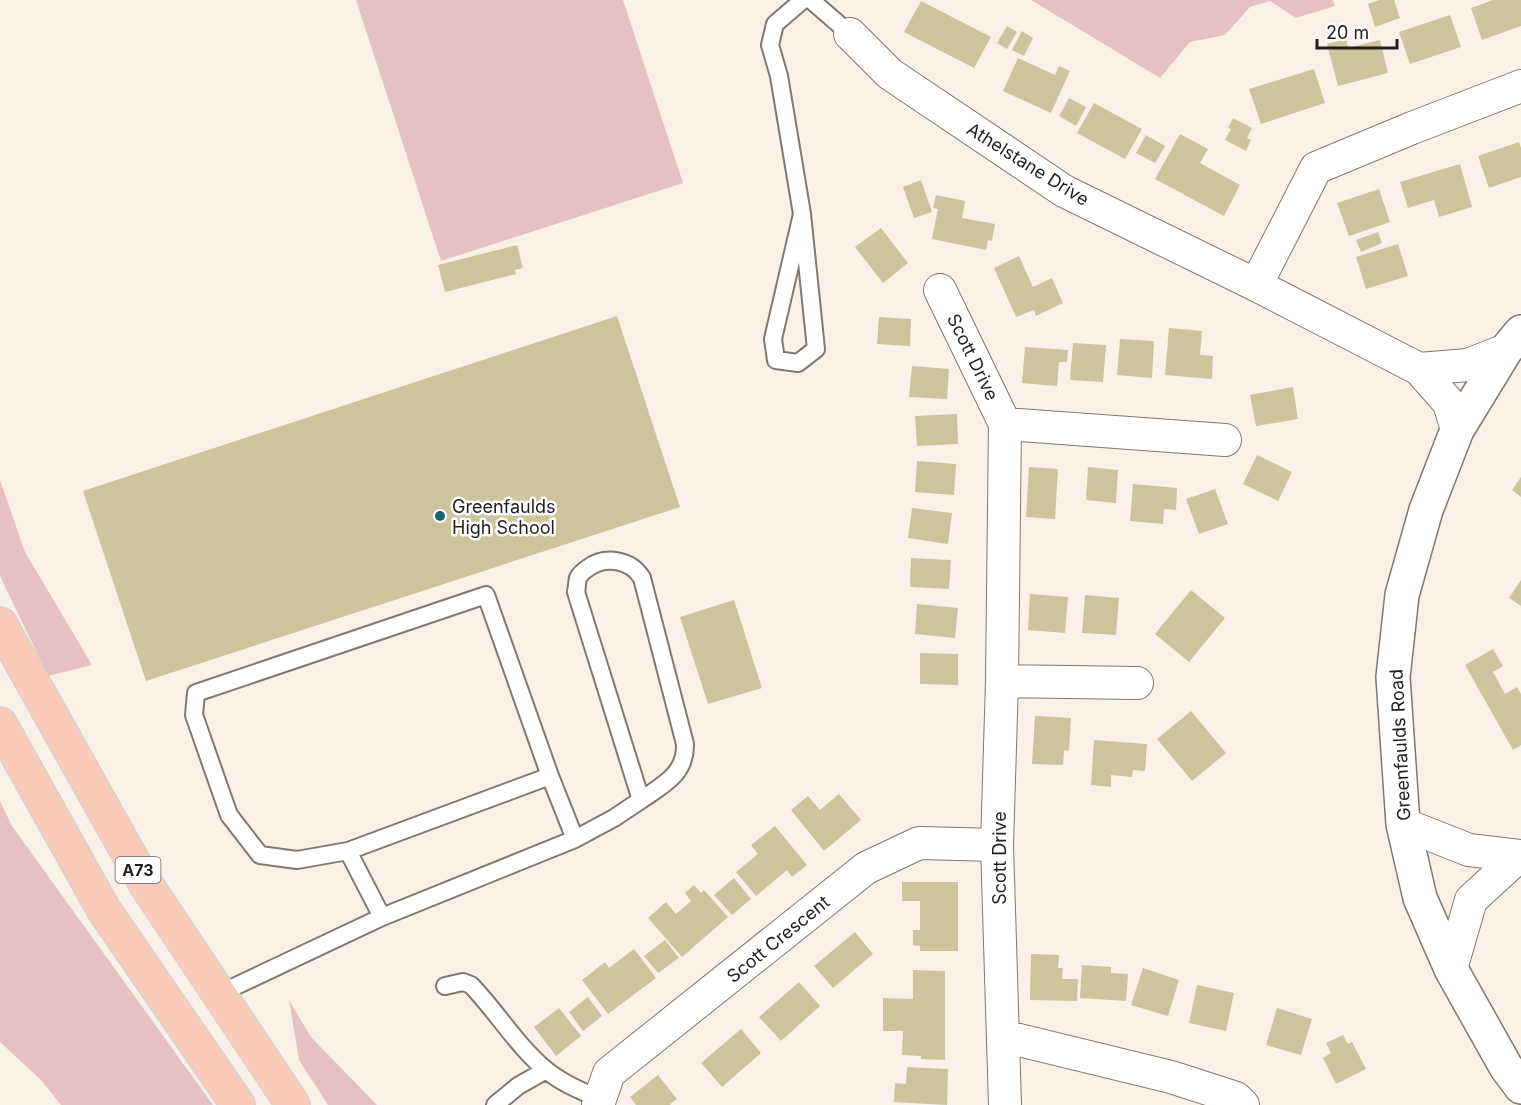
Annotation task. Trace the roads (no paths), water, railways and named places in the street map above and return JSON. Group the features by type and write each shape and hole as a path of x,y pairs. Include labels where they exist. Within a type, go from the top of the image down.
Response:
{"main road":[{"name":"A73","path":"0,624 145,883 293,1105"},
{"name":"A73","path":"0,724 104,910 238,1105"}],"street":[{"name":"Athelstane Drive","path":"850,34 890,74 1064,191 1256,285 1419,369 1449,403 1457,430"},
{"path":"1256,285 1316,168 1521,86"},
{"name":"Scott Drive","path":"940,290 1005,424 1002,681 997,845 1005,1105"},
{"path":"1419,369 1468,365 1513,341"},
{"name":"Greenfaulds Road","path":"1513,341 1457,430 1426,510 1402,595 1393,677 1403,824 1420,898 1451,969 1506,1067 1521,1087"},
{"path":"1005,424 1225,440"},
{"path":"1002,681 1137,683"},
{"path":"1403,824 1468,850 1520,856"},
{"name":"Scott Crescent","path":"599,1102 609,1073 866,868 919,843 997,845"},
{"path":"1451,969 1471,900 1520,856"},
{"path":"1003,1036 1171,1077 1236,1098 1243,1105"}],"lane":[{"path":"802,214 773,339 776,360 798,363 816,349 802,214 779,76 770,45 774,24 803,0"},
{"path":"811,0 850,34"},
{"path":"219,994 382,917 574,839 641,801 677,773 684,759 686,744 642,578 638,571 627,564 613,560 598,562 578,577 576,592 641,801"},
{"path":"550,776 348,851 297,861 261,855 228,815 195,715 196,693 486,595 574,839"},
{"path":"348,851 382,917"},
{"path":"446,986 463,982 471,985 546,1070 599,1102"},
{"path":"495,1105 518,1086 546,1070"}],"place":[{"name":"Greenfaulds High School","path":"440,516"}]}
